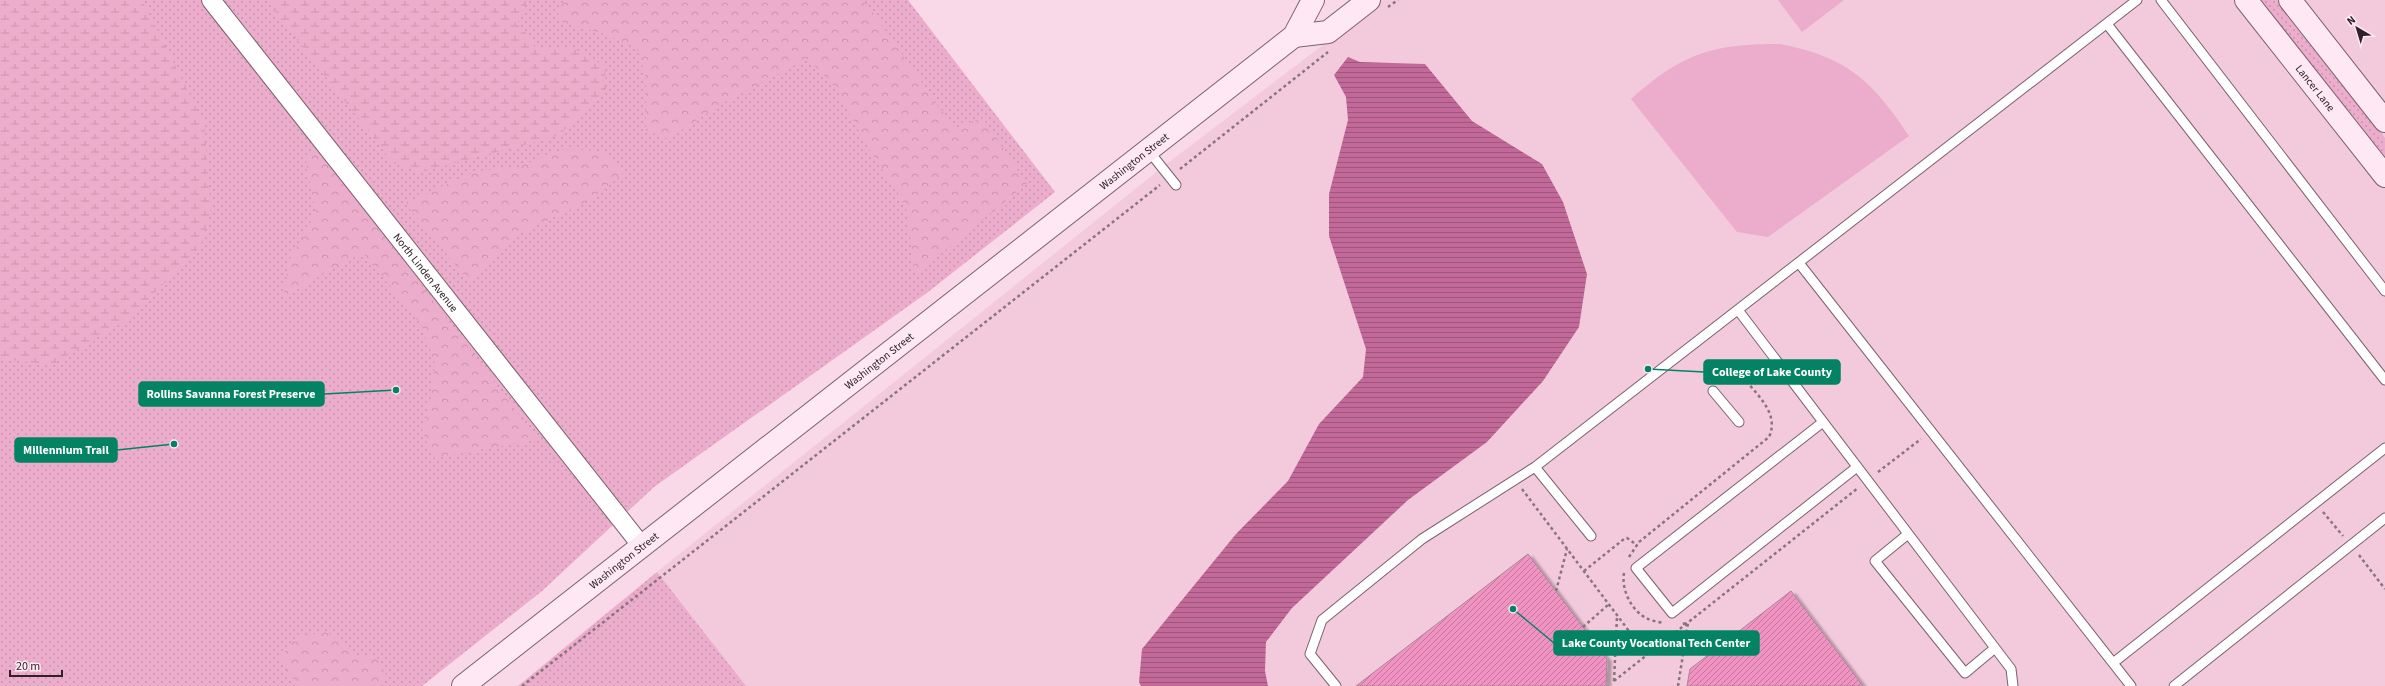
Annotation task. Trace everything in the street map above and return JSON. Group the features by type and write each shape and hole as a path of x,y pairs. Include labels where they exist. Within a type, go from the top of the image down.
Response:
{"main road":[{"name":"Washington Street","path":"463,686 641,545 1294,36 1313,0"},
{"path":"1294,36 1328,32 1369,0"},
{"name":"Lancer Lane","path":"2246,0 2385,176"},
{"path":"2290,0 2385,121"}],"street":[{"name":"North Linden Avenue","path":"211,0 641,545"}],"lane":[{"path":"1336,686 1310,654 1322,620 1422,539 1535,467 2137,0"},
{"path":"2160,0 2385,291"},
{"path":"2107,24 2385,380"},
{"path":"1148,150 1176,185"},
{"path":"1799,262 2131,686"},
{"path":"1738,310 2011,669 2013,686"},
{"path":"1713,391 1739,422"},
{"path":"1823,422 1636,568 1672,613 1858,467"},
{"path":"2113,662 2385,448"},
{"path":"1535,467 1591,536"},
{"path":"2174,686 2385,518"},
{"path":"1908,534 1875,561 1965,673 1995,648"}],"path":[{"path":"522,686 1329,51"},
{"path":"1617,615 1614,681 1931,431"},
{"path":"1514,480 1647,655"},
{"path":"1584,571 1624,539 1627,538 1637,545"},
{"path":"1556,591 1567,549"},
{"path":"1583,627 1609,604"},
{"path":"1678,686 1688,623"}],"shaded area":[{"path":"1382,0 2385,0 2385,686 746,686 657,572 1164,166"},
{"path":"1348,57 1360,62 1425,64 1472,121 1542,164 1563,202 1587,274 1579,327 1543,381 1487,442 1408,500 1292,608 1266,642 1265,671 1268,686 1141,686 1139,682 1142,649 1236,534 1288,481 1319,424 1363,377 1366,349 1329,236 1329,194 1348,120 1346,97 1334,75"}],"green space":[{"path":"0,0 908,0 1055,192 928,292 654,487 542,591 422,686 0,686"},
{"path":"0,0 142,0 204,123 211,207 201,246 130,318 52,365 0,359"},
{"path":"266,0 528,0 517,20 536,49 573,48 605,66 606,90 558,136 420,172 393,163"},
{"path":"564,0 864,0 954,128 983,118 1027,184 915,275 906,207 869,149 835,87 808,59 733,97 668,139 646,130 646,78 637,48 598,32 554,20"},
{"path":"1778,0 1844,0 1802,32"},
{"path":"2259,0 2277,0 2385,138 2385,159"},
{"path":"1780,44 1803,49 1823,56 1841,64 1856,74 1883,100 1909,136 1768,237 1737,232 1631,99 1667,71 1683,61 1700,54 1735,46"},
{"path":"315,144 538,440 433,458 421,427 430,402 435,364 421,324 363,253 324,273 283,299 290,259 316,212 306,162"},
{"path":"563,149 605,151 623,174 589,201 513,237 471,284 405,203 476,171 518,167"},
{"path":"657,572 746,686 518,686"},
{"path":"326,631 357,656 376,655 387,676 374,686 298,686 279,660 294,639"}],"building":[{"path":"1528,554 1607,659 1606,686 1356,686"},
{"path":"1791,591 1863,686 1687,686 1690,669"}],"place":[{"name":"College of Lake County","path":"1648,369"},
{"name":"Rollins Savanna Forest Preserve","path":"396,390"},
{"name":"Millennium Trail","path":"174,444"},
{"name":"Lake County Vocational Tech Center","path":"1513,609"}]}
